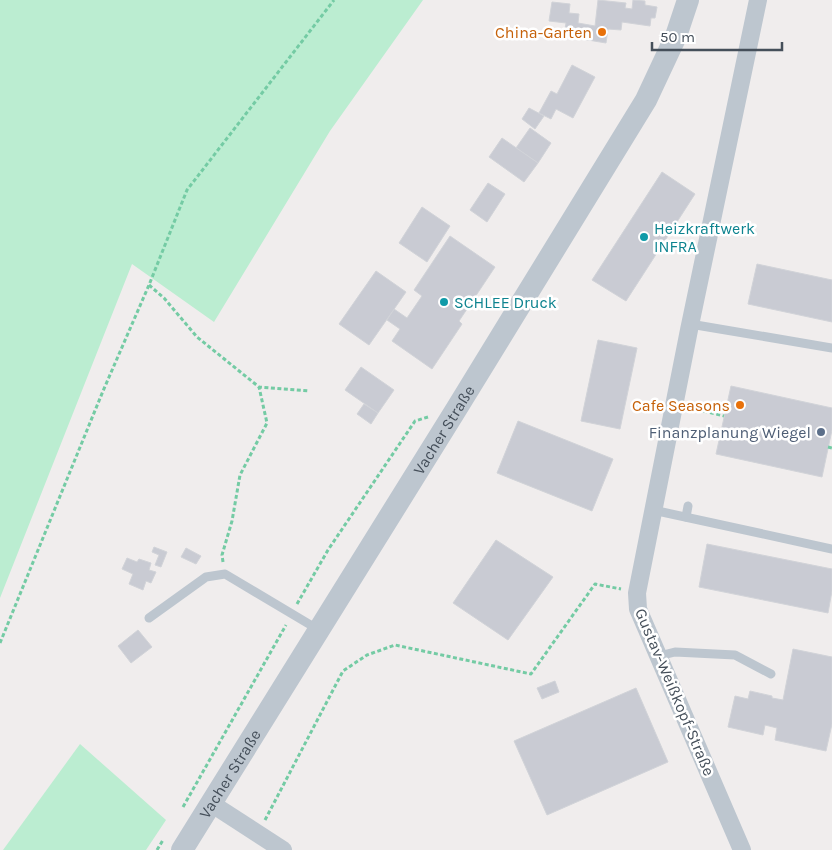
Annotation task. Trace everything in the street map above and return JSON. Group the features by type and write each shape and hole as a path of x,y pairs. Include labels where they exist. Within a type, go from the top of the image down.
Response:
{"street":[{"name":"Vacher Straße","path":"182,850 646,100 676,36 688,0"},
{"name":"Gustav-Weißkopf-Straße","path":"742,850 638,609 637,593 690,324 758,0"},
{"path":"212,804 284,850"}],"lane":[{"path":"690,324 832,348"},
{"path":"686,517 688,506"},
{"path":"653,510 832,549"},
{"path":"149,618 206,577 225,574 319,630"},
{"path":"659,656 675,652 735,655 771,674"}],"path":[{"path":"0,644 103,391 188,190 334,0"},
{"path":"149,285 164,298 197,336 259,387 309,391"},
{"path":"225,574 222,555 232,521 240,475 267,423 259,387"},
{"path":"674,404 724,416"},
{"path":"258,833 343,671 367,655 395,646 531,674 594,584 637,593"}],"green space":[{"path":"0,0 423,0 330,131 214,322 132,264 0,598"},
{"path":"80,744 166,820 146,850 3,850"}],"building":[{"path":"598,0 626,3 625,8 632,9 633,0 645,1 645,5 657,7 655,18 651,18 650,26 622,22 621,30 608,29 606,43 576,38 577,31 565,29 566,23 549,21 552,2 570,4 569,13 579,14 578,23 595,26"},
{"path":"572,65 595,77 573,118 556,109 551,119 539,113 551,91 557,94"},
{"path":"529,108 544,116 535,129 522,119"},
{"path":"530,128 551,143 538,163 516,148"},
{"path":"502,138 538,163 524,182 489,157"},
{"name":"Heizkraftwerk INFRA","path":"662,172 695,194 626,301 592,280"},
{"path":"488,183 505,194 487,222 470,210"},
{"path":"422,207 450,226 427,262 399,243"},
{"name":"SCHLEE Druck","path":"450,236 495,267 459,321 462,324 432,369 392,341 400,329 387,320 394,309 407,318 422,296 414,290"},
{"path":"757,264 832,280 832,322 748,304"},
{"path":"376,271 406,292 369,345 339,324"},
{"path":"598,340 637,348 620,429 581,421"},
{"path":"361,367 394,390 378,413 345,390"},
{"path":"731,386 832,408 832,430 822,477 716,454"},
{"path":"364,404 378,413 371,424 357,414"},
{"path":"518,421 613,459 592,511 497,473"},
{"path":"496,540 553,577 508,640 453,603"},
{"path":"707,544 832,569 832,591 828,613 699,587"},
{"path":"154,547 167,552 161,567 155,565 159,555 152,552"},
{"path":"186,548 201,556 196,564 181,557"},
{"path":"127,558 137,562 139,559 151,563 149,570 156,572 151,583 146,581 143,590 129,584 133,574 122,569"},
{"path":"138,630 152,647 131,663 118,646"},
{"path":"793,649 832,657 832,724 826,751 775,740 777,728 765,725 763,735 728,727 735,696 748,699 750,691 783,700"},
{"path":"555,681 559,692 542,699 537,688"},
{"path":"636,688 668,762 547,815 514,741"}],"place":[{"name":"China-Garten","path":"602,32"},
{"name":"Heizkraftwerk INFRA","path":"644,237"},
{"name":"SCHLEE Druck","path":"444,302"},
{"name":"Cafe Seasons","path":"740,405"},
{"name":"Finanzplanung Wiegel","path":"821,432"}]}
